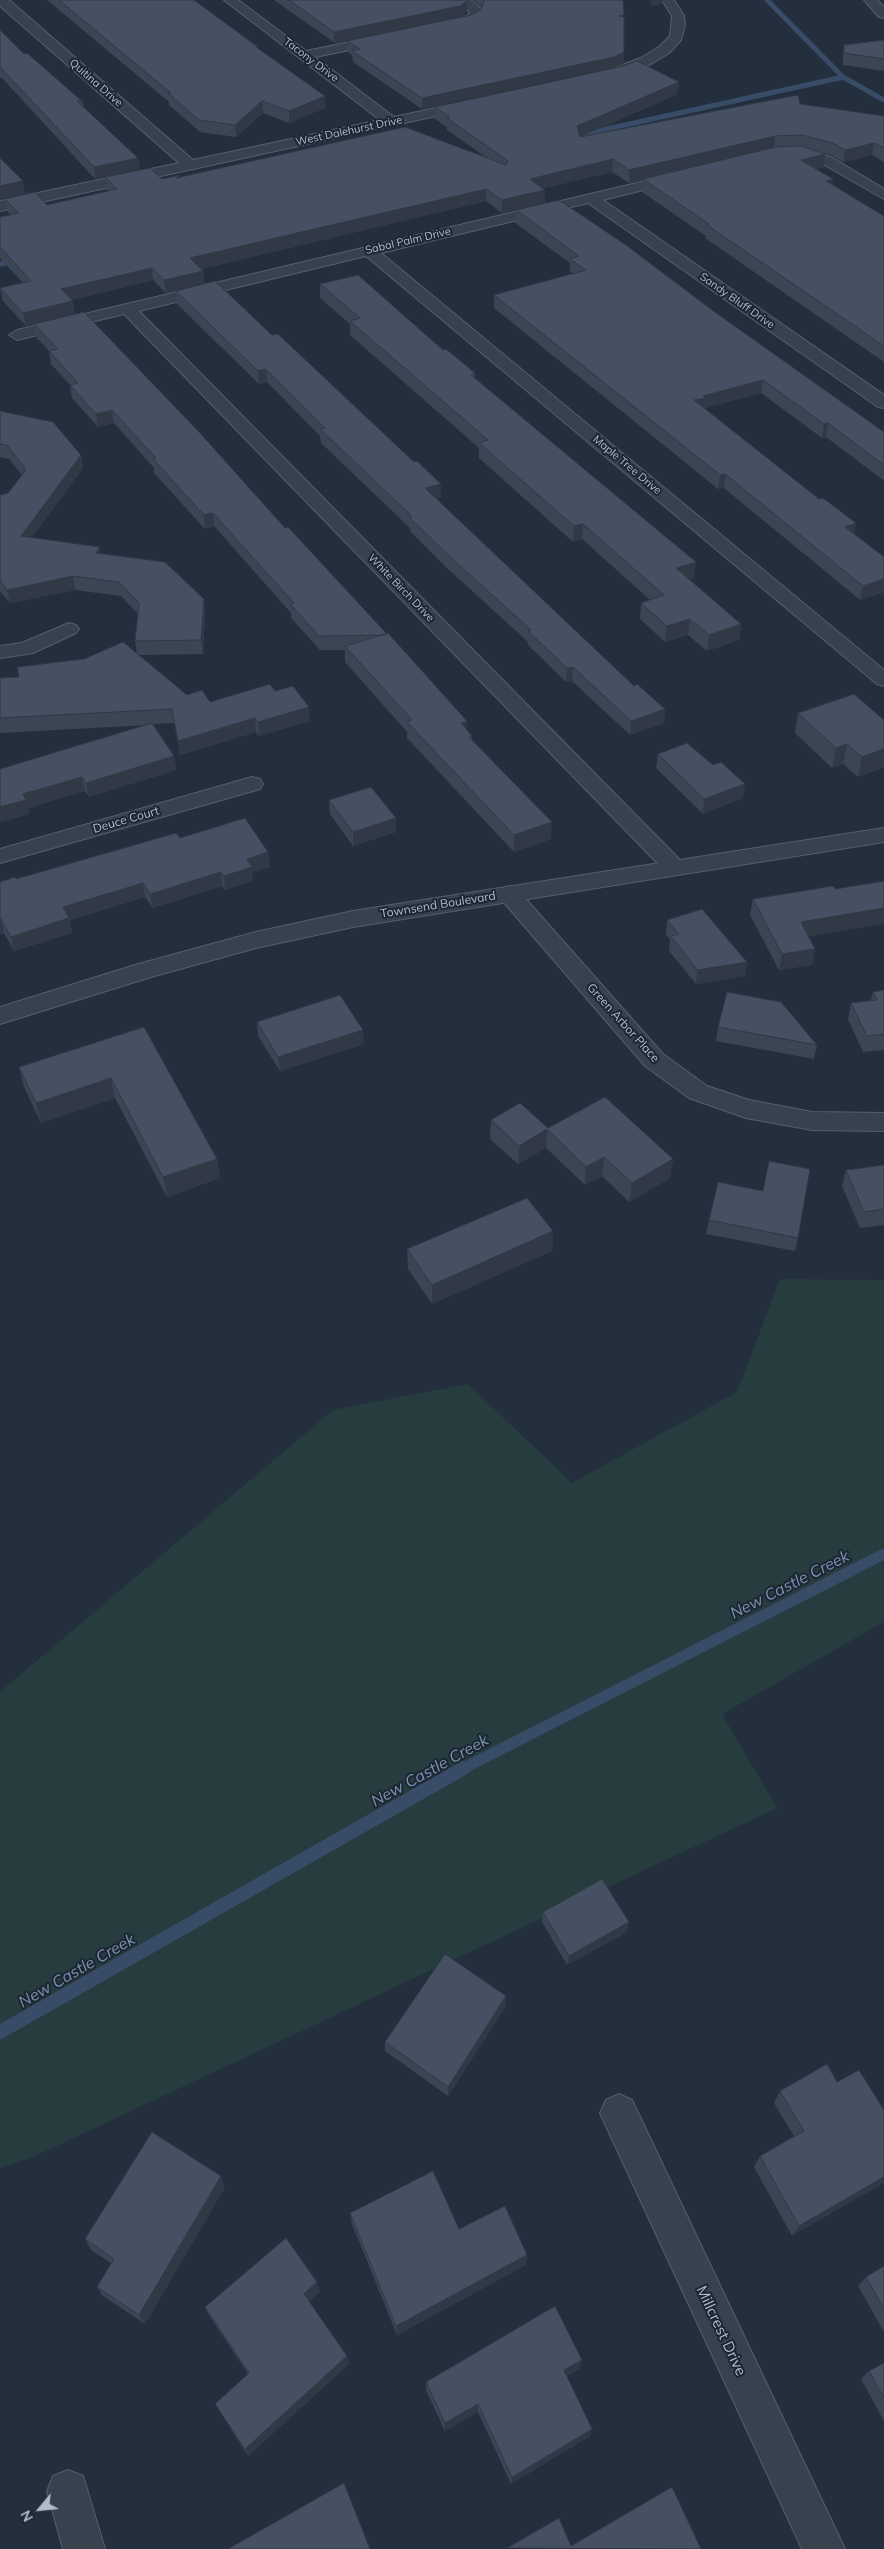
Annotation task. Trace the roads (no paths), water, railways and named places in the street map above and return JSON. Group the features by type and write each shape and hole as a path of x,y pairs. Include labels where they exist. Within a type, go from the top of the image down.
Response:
{"street":[{"name":"Quitina Drive","path":"2,0 190,165"},
{"name":"Tacony Drive","path":"230,0 306,55 391,122"},
{"path":"430,30 475,16 476,10 463,0"},
{"path":"590,79 618,73 646,62 664,50 676,37 680,26 678,16 668,0"},
{"path":"870,0 884,14"},
{"path":"306,55 401,36"},
{"name":"West Dalehurst Drive","path":"0,206 486,101"},
{"path":"774,154 800,153 826,160 884,195"},
{"name":"Sabal Palm Drive","path":"17,335 128,310 697,172"},
{"name":"Sandy Bluff Drive","path":"591,198 884,403"},
{"name":"Maple Tree Drive","path":"370,251 884,680"},
{"name":"White Birch Drive","path":"128,310 674,867"},
{"path":"0,652 26,649 69,629"},
{"name":"Deuce Court","path":"0,856 252,784"},
{"name":"Townsend Boulevard","path":"0,1016 143,971 256,940 353,918 884,836"},
{"name":"Green Arbor Place","path":"510,894 654,1060 698,1092 746,1109 812,1121 884,1122"},
{"name":"Millcrest Drive","path":"619,2113 824,2549"},
{"path":"68,2491 84,2549"}],"waterway":[{"path":"767,0 843,77"},
{"path":"575,136 843,77"},
{"path":"843,77 884,100"},
{"path":"0,264 17,261"},
{"name":"New Castle Creek","path":"462,1769 884,1554"},
{"name":"New Castle Creek","path":"0,2032 464,1768"}]}
